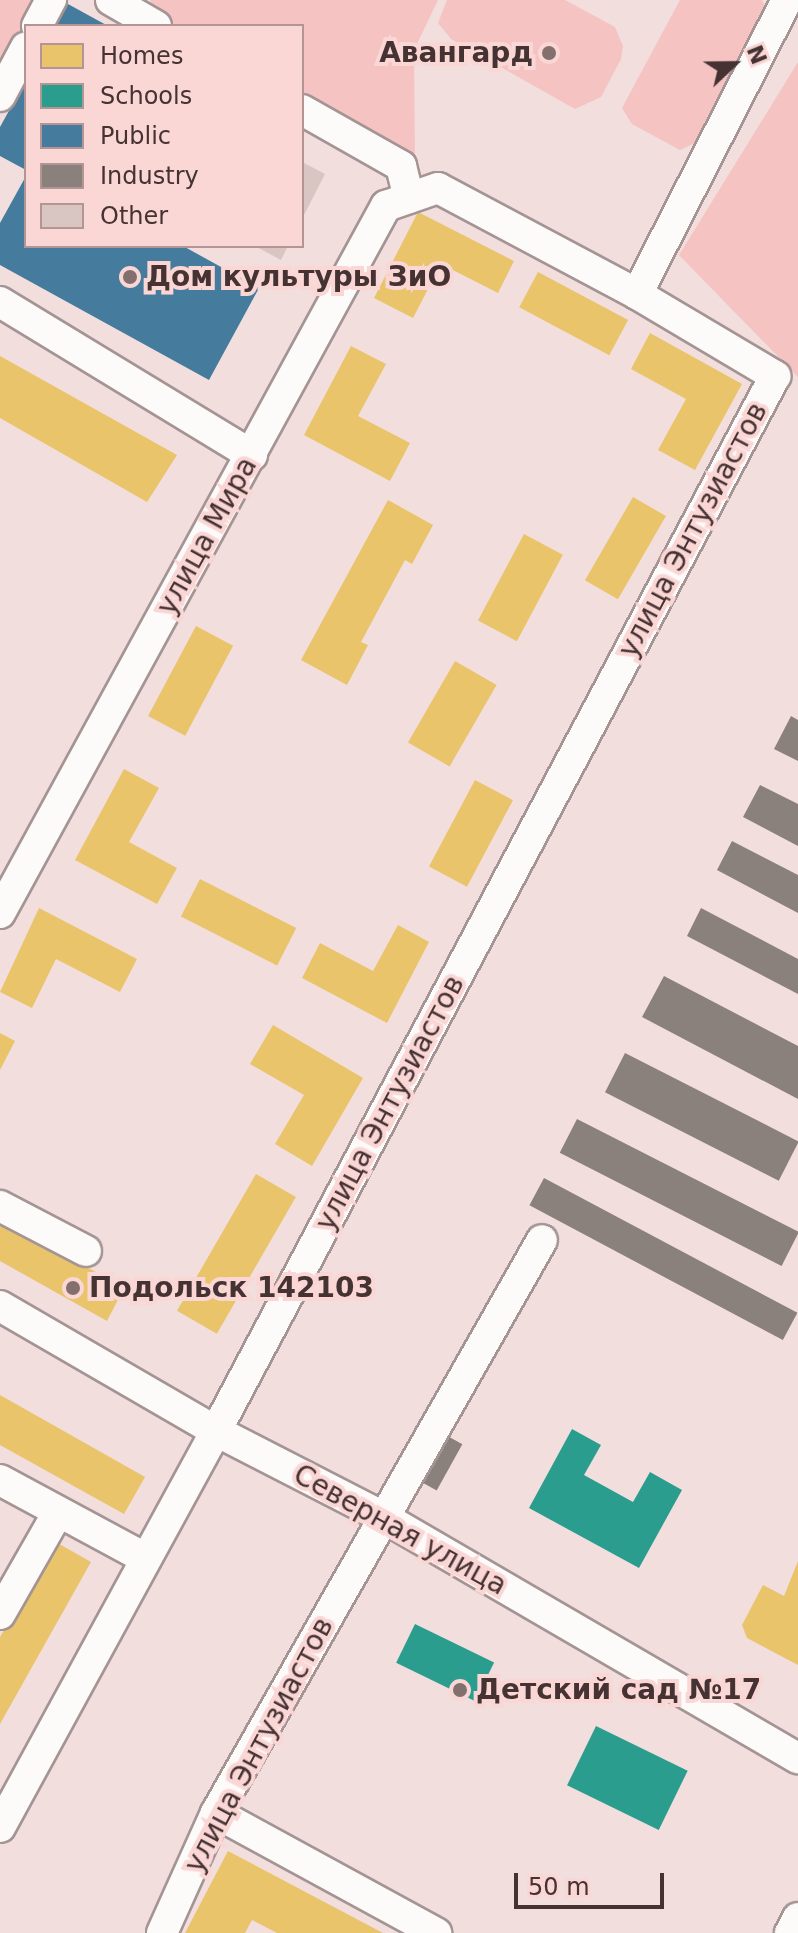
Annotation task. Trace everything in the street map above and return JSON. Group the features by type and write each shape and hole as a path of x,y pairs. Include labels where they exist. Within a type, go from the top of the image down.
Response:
{"street":[{"path":"38,24 51,0"},
{"path":"111,0 153,24"},
{"path":"637,294 787,0"},
{"path":"0,96 24,51"},
{"path":"304,111 401,166 409,198"},
{"name":"улица Мира","path":"0,913 386,206 438,188 637,294"},
{"name":"улица Энтузиастов","path":"0,1827 10,1791 216,1431 775,376 637,294"},
{"path":"0,302 252,455"},
{"path":"0,1206 86,1251"},
{"name":"улица Энтузиастов","path":"162,1933 216,1813 542,1240"},
{"name":"Северная улица","path":"0,1306 216,1431 385,1518 798,1758"},
{"path":"0,1480 57,1514 145,1558"},
{"path":"4,1598 57,1514"},
{"path":"216,1813 436,1933"},
{"path":"790,1933 798,1918"}],"shaded area":[{"path":"0,0 41,0 28,24 24,24 24,32 0,77"},
{"path":"150,0 438,0 414,50 415,165 304,101 304,24 168,24 159,19"},
{"name":"Авангард","path":"447,0 565,0 615,27 623,46 621,59 601,97 575,109 451,39 438,23"},
{"path":"680,0 762,0 765,6 764,19 697,142 680,150 632,124 622,108"},
{"path":"798,62 798,377 679,255"}],"building: Homes":[{"path":"418,212 514,261 498,293 441,264 413,318 374,298"},
{"path":"538,272 628,320 609,355 519,307"},
{"path":"650,333 742,384 695,470 658,450 686,399 631,369"},
{"path":"351,346 386,364 358,416 410,443 390,481 304,435"},
{"path":"0,356 177,455 147,502 0,418"},
{"path":"633,497 666,516 618,599 585,580"},
{"path":"388,500 433,525 412,564 405,560 361,642 368,645 347,685 301,660"},
{"path":"524,534 563,555 517,641 478,621"},
{"path":"196,626 233,646 185,736 148,716"},
{"path":"455,661 497,685 450,766 408,742"},
{"path":"124,769 159,788 129,842 177,868 157,904 75,860"},
{"path":"475,780 513,800 467,887 429,867"},
{"path":"200,879 296,928 277,965 181,916"},
{"path":"39,908 137,959 120,992 56,959 32,1008 0,992"},
{"path":"398,925 429,942 387,1023 302,978 320,943 373,971"},
{"path":"273,1025 363,1078 312,1166 275,1144 304,1095 250,1064"},
{"path":"0,1033 15,1041 0,1070"},
{"path":"256,1174 296,1197 217,1334 177,1311"},
{"path":"0,1218 124,1288 107,1321 0,1261"},
{"path":"0,1395 145,1477 124,1514 0,1445"},
{"path":"54,1541 91,1562 0,1724 0,1637"},
{"path":"798,1561 798,1665 747,1638 742,1625 763,1585 784,1596"},
{"path":"228,1851 383,1933 277,1933 252,1920 245,1933 185,1933"}],"building: Schools":[{"path":"572,1429 601,1445 584,1475 633,1502 650,1472 682,1490 639,1568 529,1508"},
{"path":"415,1624 494,1663 475,1701 396,1663"},
{"path":"596,1726 688,1771 659,1830 567,1785"}],"building: Public":[{"path":"68,4 104,24 57,24"},
{"path":"24,84 24,169 0,156 0,127"},
{"name":"Дом культуры ЗиО","path":"24,180 24,248 187,248 259,288 209,380 0,265 0,223"}],"building: Industry":[{"path":"791,716 798,720 798,761 774,749"},
{"path":"760,785 798,804 798,846 743,817"},
{"path":"732,841 798,875 798,913 717,870"},
{"path":"701,908 798,959 798,994 687,936"},
{"path":"664,976 798,1046 798,1099 642,1017"},
{"path":"625,1053 798,1141 779,1181 605,1092"},
{"path":"577,1119 798,1232 782,1266 560,1153"},
{"path":"544,1178 797,1313 783,1340 529,1205"},
{"path":"444,1434 462,1444 437,1491 418,1480"}],"building: Other":[{"path":"304,163 325,174 304,215"},
{"path":"259,248 287,248 281,260"}],"place":[{"name":"Авангард","path":"549,53"},
{"name":"Дом культуры ЗиО","path":"130,277"},
{"name":"Подольск 142103","path":"73,1288"},
{"name":"Детский сад №17","path":"460,1690"}]}
